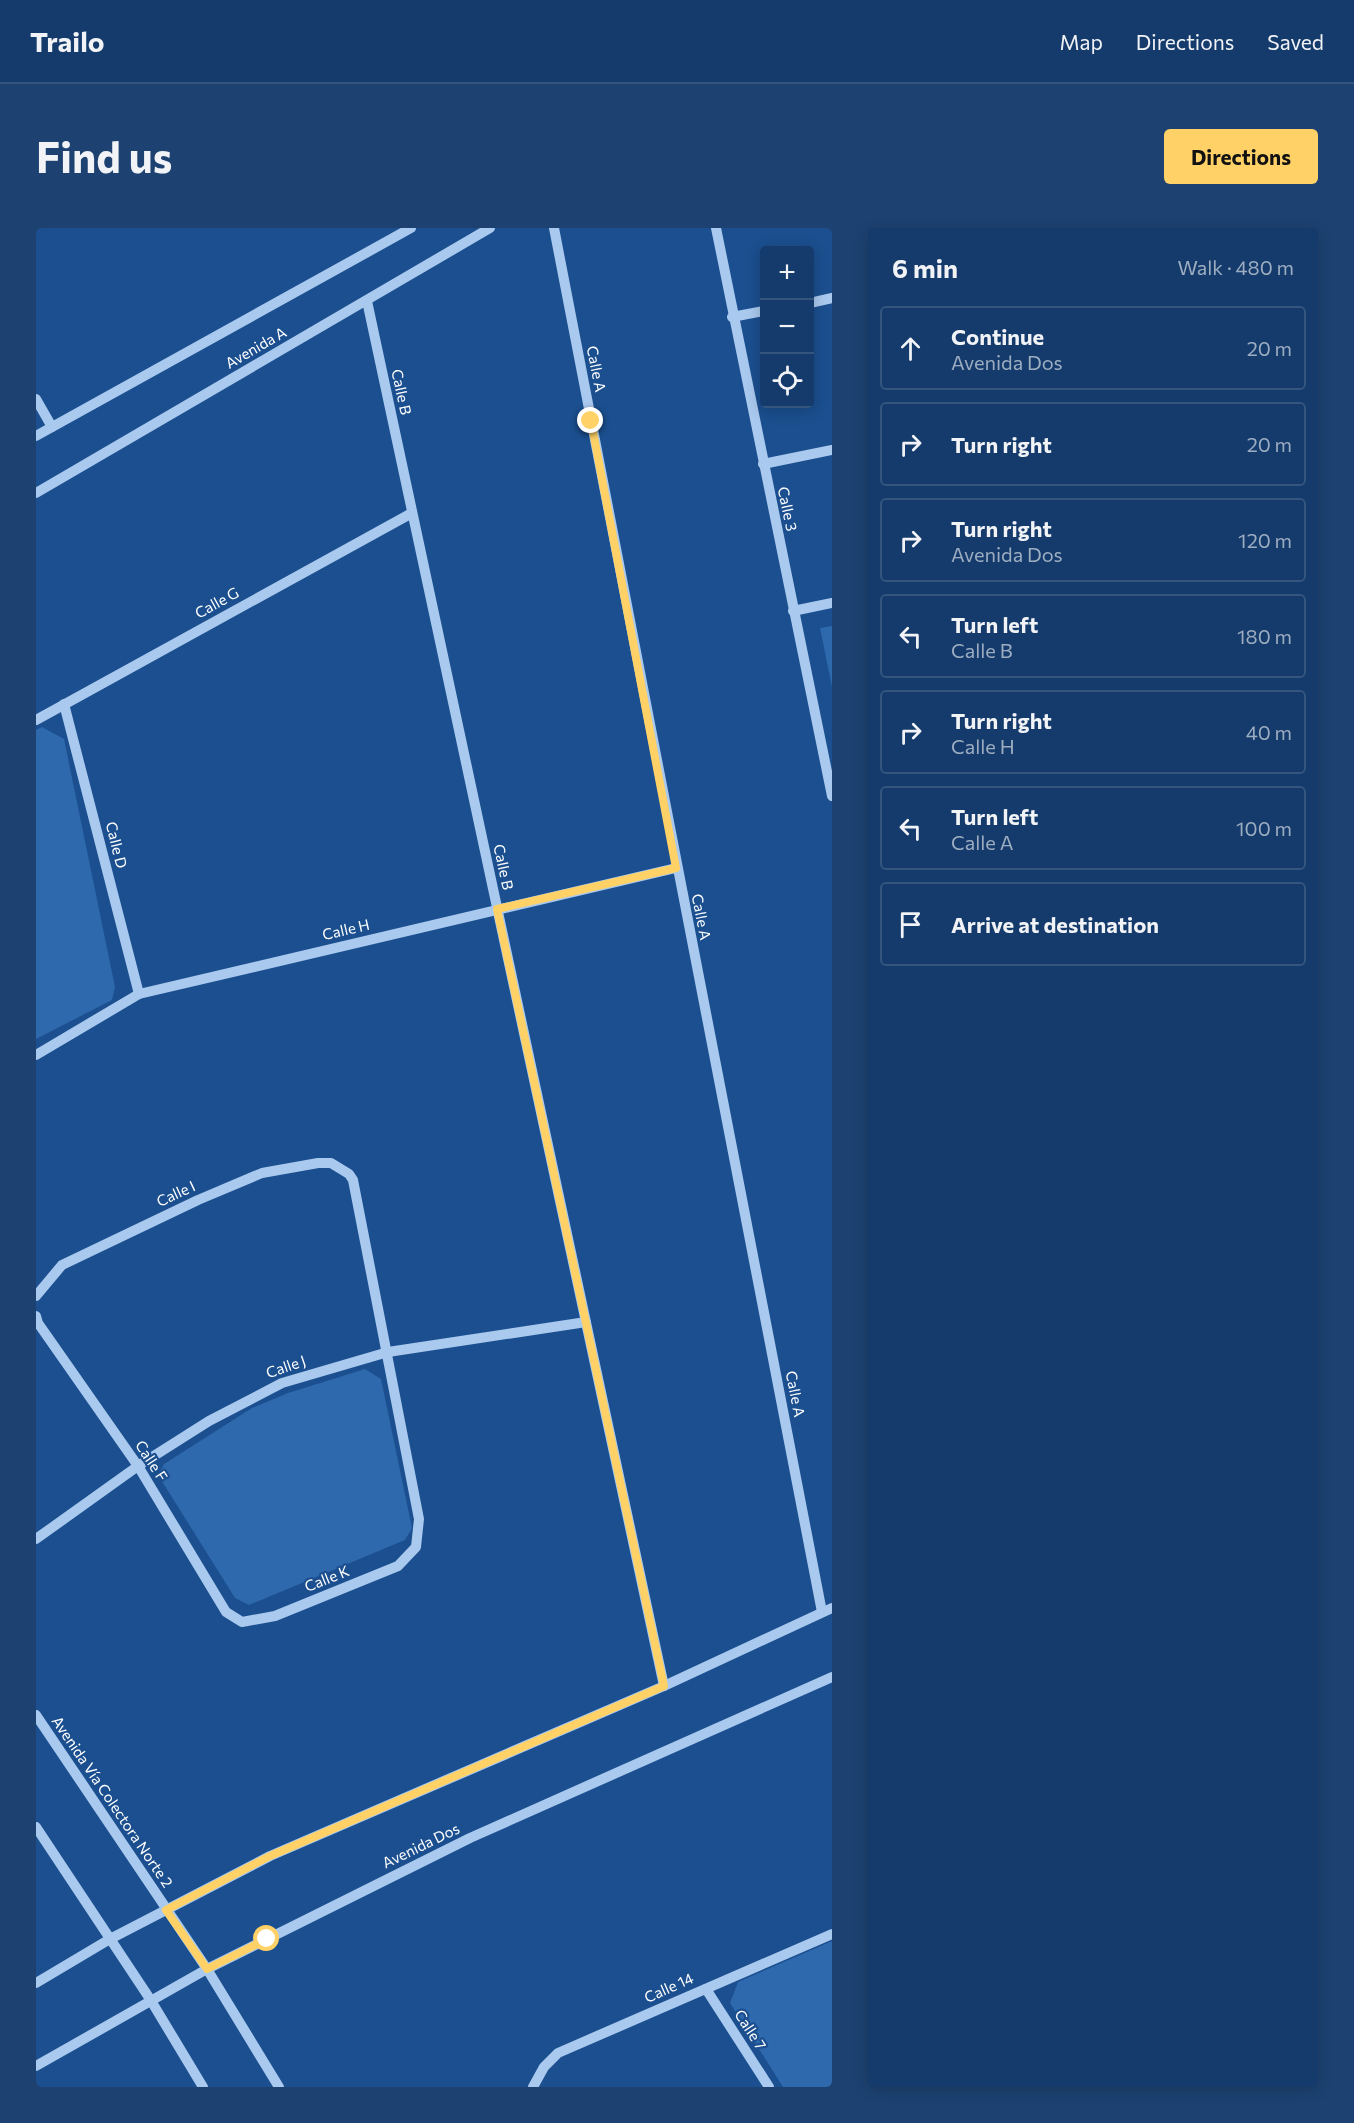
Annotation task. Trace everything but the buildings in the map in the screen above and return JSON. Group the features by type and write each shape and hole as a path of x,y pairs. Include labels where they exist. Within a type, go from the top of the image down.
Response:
{"street":[{"name":"Avenida A","path":"36,436 411,228"},
{"name":"Avenida A","path":"36,493 490,228"},
{"name":"Calle A","path":"554,228 676,868 827,1610"},
{"name":"Calle 3","path":"716,228 732,318 832,796"},
{"path":"814,302 832,298"},
{"name":"Calle B","path":"366,301 664,1686"},
{"path":"732,318 760,312"},
{"path":"36,399 52,427"},
{"path":"763,464 832,450"},
{"name":"Calle G","path":"36,720 412,513"},
{"path":"793,612 832,603"},
{"name":"Calle D","path":"64,704 139,994"},
{"name":"Calle H","path":"36,1055 139,994 676,868"},
{"name":"Calle I","path":"38,1293 62,1265 198,1200 262,1173 318,1162 339,1167 353,1180 388,1352"},
{"name":"Calle F","path":"36,1316 38,1323 138,1466 226,1612 242,1622"},
{"name":"Calle J","path":"36,1539 138,1466 209,1421 282,1383 388,1352 586,1323"},
{"name":"Calle K","path":"242,1622 275,1616 398,1566 416,1547 419,1519 388,1352"},
{"path":"36,1983 110,1939 270,1856 664,1686 827,1610"},
{"name":"Avenida Dos","path":"36,2066 150,1999 207,1969 470,1838 832,1677"},
{"name":"Avenida Vía Colectora Norte 2","path":"36,1715 207,1969 279,2087"},
{"path":"36,1827 150,1999 203,2087"},
{"name":"Calle 14","path":"533,2087 544,2067 558,2053 832,1935"},
{"name":"Calle 7","path":"706,1989 770,2087"}],"shaded area":[{"path":"832,626 832,687 820,628"},
{"path":"42,727 64,739 115,987 112,1000 36,1039 36,730"},
{"path":"365,1369 381,1379 412,1528 405,1540 249,1605 235,1598 158,1475 164,1464 252,1408 288,1393"},
{"path":"832,1941 832,2087 783,2087 730,2003 738,1982"}],"route":[{"path":"267,1939 207,1969 166,1910 270,1856 664,1686 497,909 676,868 591,421"}]}
